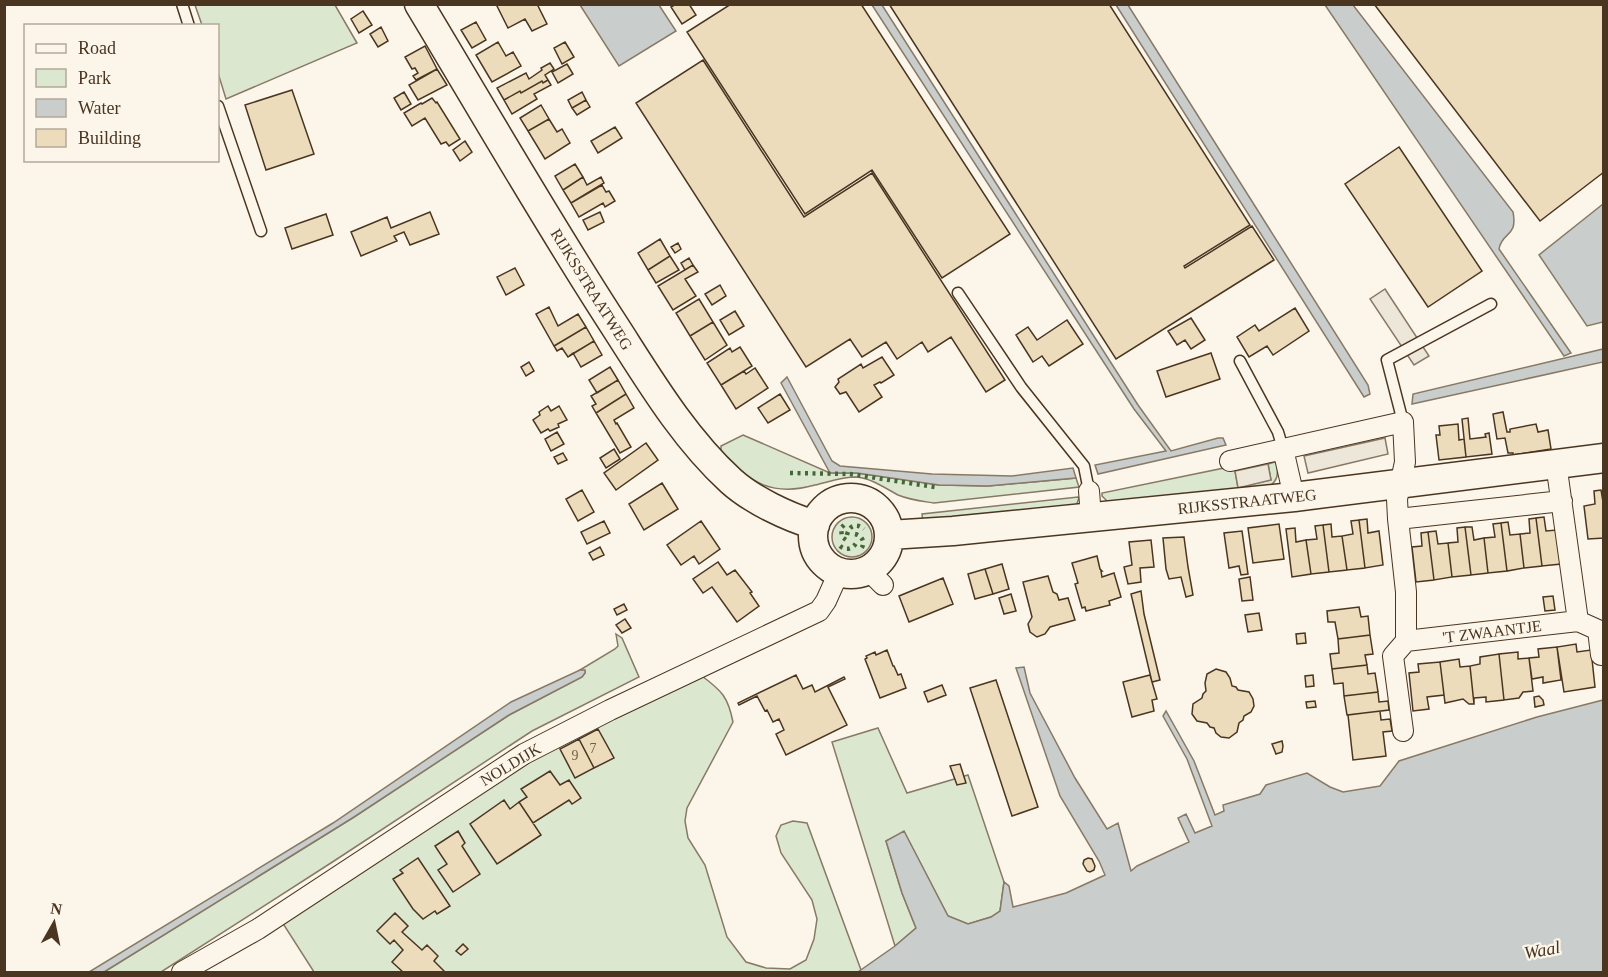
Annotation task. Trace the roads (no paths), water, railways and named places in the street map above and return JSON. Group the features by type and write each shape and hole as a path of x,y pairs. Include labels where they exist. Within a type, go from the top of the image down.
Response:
{"street":[{"name":"RIJKSSTRAATWEG","path":"419,4 593,293 679,423 707,459 733,483 781,512 815,525"},
{"path":"1230,461 1403,422 1404,462 1397,499 1406,592 1406,641 1394,656 1403,731"},
{"path":"1283,449 1294,497"},
{"name":"RIJKSSTRAATWEG","path":"889,535 946,539 1090,504 1294,497 1604,458"},
{"path":"1556,463 1578,621 1598,630 1601,655"},
{"path":"841,499 856,499 877,508 886,521 889,535 884,556 874,566 876,577 839,572 826,565 817,553 813,539 815,525 822,511 841,499"},
{"path":"1398,519 1562,501"},
{"name":"NOLDIJK","path":"182,972 258,929 524,754 610,710 819,611 839,572"},
{"name":"'T ZWAANTJE","path":"1406,641 1578,621"}],"lane":[{"path":"182,4 188,24"},
{"path":"219,109 261,231"},
{"path":"958,293 1020,387 1084,466 1090,504"},
{"path":"1403,422 1387,360 1491,304"},
{"path":"1240,361 1278,432 1283,449"}],"water":[{"path":"580,5 659,5 676,31 619,66"},
{"path":"872,5 882,5 1138,405 1171,451 1218,438 1223,438 1226,445 1098,474 1095,465 1166,451 1134,409"},
{"path":"1116,5 1128,5 1368,385 1370,394 1364,397"},
{"path":"1325,5 1353,5 1513,212 1512,230 1503,239 1499,249 1571,353 1564,356"},
{"path":"1603,204 1603,322 1587,326 1539,255"},
{"path":"1603,349 1603,362 1412,404 1413,394"},
{"path":"787,377 832,461 840,466 932,474 1012,476 1073,468 1076,478 988,486 939,485 857,473 830,473 781,383"},
{"name":"Waal","path":"1024,667 1030,693 1075,778 1107,829 1118,823 1131,871 1189,842 1178,818 1186,814 1195,833 1212,826 1187,759 1163,716 1166,711 1194,761 1215,815 1224,811 1223,805 1260,794 1266,785 1307,773 1343,792 1380,786 1399,761 1537,717 1603,700 1603,972 858,972 916,928 902,893 886,841 904,831 948,916 968,924 991,917 1000,911 1004,882 1009,886 1013,907 1066,893 1105,875 1060,796 1016,668"},
{"path":"580,670 585,670 582,677 509,715 354,817 104,972 89,972 333,823 511,702"}]}
